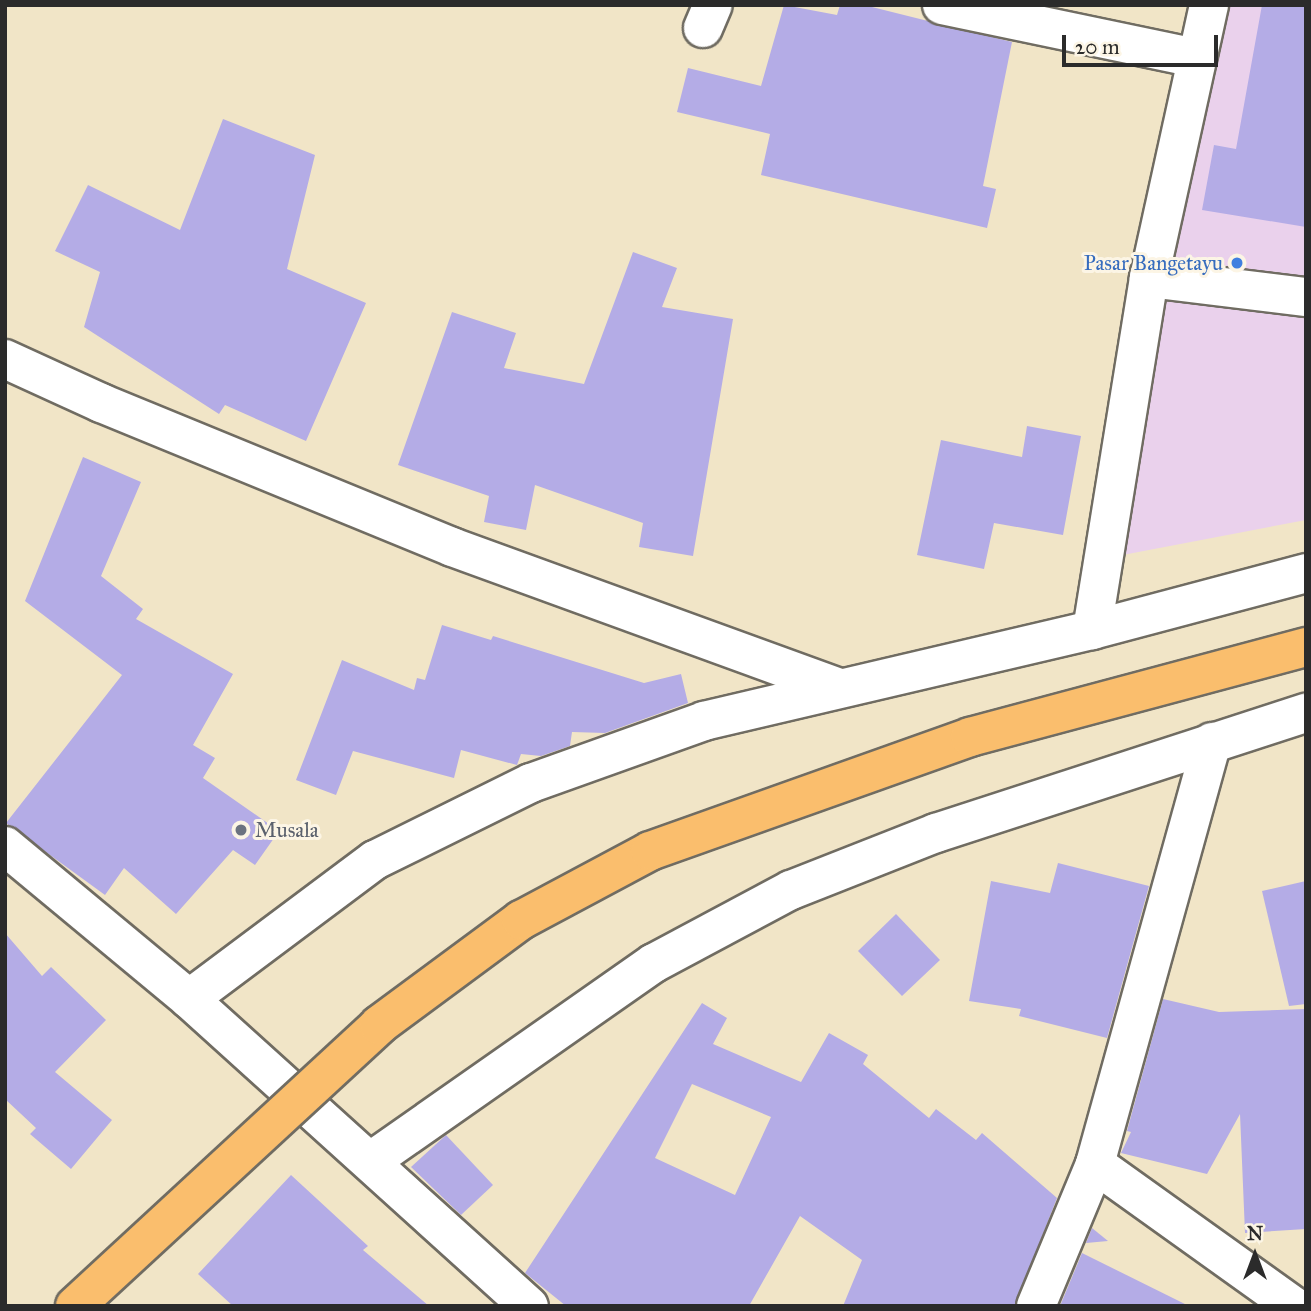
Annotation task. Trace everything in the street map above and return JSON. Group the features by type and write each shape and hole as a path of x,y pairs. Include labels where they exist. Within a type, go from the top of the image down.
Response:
{"main road":[{"path":"75,1306 379,1025 521,920 650,852 970,737 1306,647"}],"street":[{"path":"942,5 1195,58"},
{"path":"1092,629 1149,278 1195,58 1209,5"},
{"path":"1149,278 1306,297"},
{"path":"5,359 452,547 839,688"},
{"path":"189,999 375,860 531,783 704,721 1092,629 1306,573"},
{"path":"371,1161 654,963 792,890 936,833 1306,713"},
{"path":"1036,1306 1095,1164 1212,742"},
{"path":"5,846 189,999 529,1306"},
{"path":"1095,1164 1293,1306"}],"shaded area":[{"name":"Pasar Bangetayu","path":"1219,5 1306,5 1306,520 1107,558"}],"building":[{"path":"784,5 837,15 840,5 864,5 1012,42 983,186 996,189 987,228 761,175 770,134 677,112 688,68 761,86"},
{"path":"1262,5 1306,5 1306,227 1202,210 1214,145 1236,149"},
{"path":"223,119 315,155 287,269 366,303 306,441 225,405 219,414 84,327 100,272 55,251 88,185 180,230"},
{"path":"633,252 677,268 662,307 733,319 693,556 639,547 643,523 535,485 526,530 484,522 489,496 398,465 452,312 516,333 504,368 584,384"},
{"path":"1027,426 1081,436 1063,535 994,523 984,569 917,555 941,440 1022,457"},
{"path":"83,457 141,482 101,576 143,609 136,619 233,674 193,745 215,758 203,778 279,831 255,865 233,850 176,914 124,868 105,895 6,823 122,675 25,601"},
{"path":"442,625 491,640 493,636 644,683 681,674 688,703 605,733 572,732 570,746 541,756 521,754 517,765 461,750 454,778 353,751 336,795 296,780 342,660 414,690 417,678 425,680"},
{"path":"1058,863 1149,886 1107,1038 1019,1016 1021,1009 969,1001 991,881 1050,893"},
{"path":"1306,881 1306,1004 1289,1006 1262,891"},
{"path":"896,914 940,960 902,996 858,951"},
{"path":"5,933 42,976 51,967 106,1020 55,1072 112,1120 71,1169 30,1134 36,1128 5,1099"},
{"path":"1163,999 1219,1012 1306,1009 1306,1229 1245,1233 1240,1114 1207,1174 1121,1153 1131,1132 1127,1131"},
{"path":"702,1003 727,1018 713,1044 801,1082 829,1033 868,1055 863,1064 929,1118 936,1109 976,1140 982,1133 1057,1198 1015,1306 843,1306 862,1260 800,1216 749,1306 566,1306 525,1273","holes":["692,1084 771,1117 735,1195 655,1158"]},
{"path":"446,1135 493,1185 461,1215 411,1167"},
{"path":"291,1175 368,1246 363,1250 429,1306 233,1306 198,1274"},
{"path":"1092,1228 1108,1241 1086,1243"},
{"path":"1082,1253 1189,1306 1060,1306"}],"place":[{"name":"Pasar Bangetayu","path":"1237,263"},
{"name":"Musala","path":"241,830"}]}
